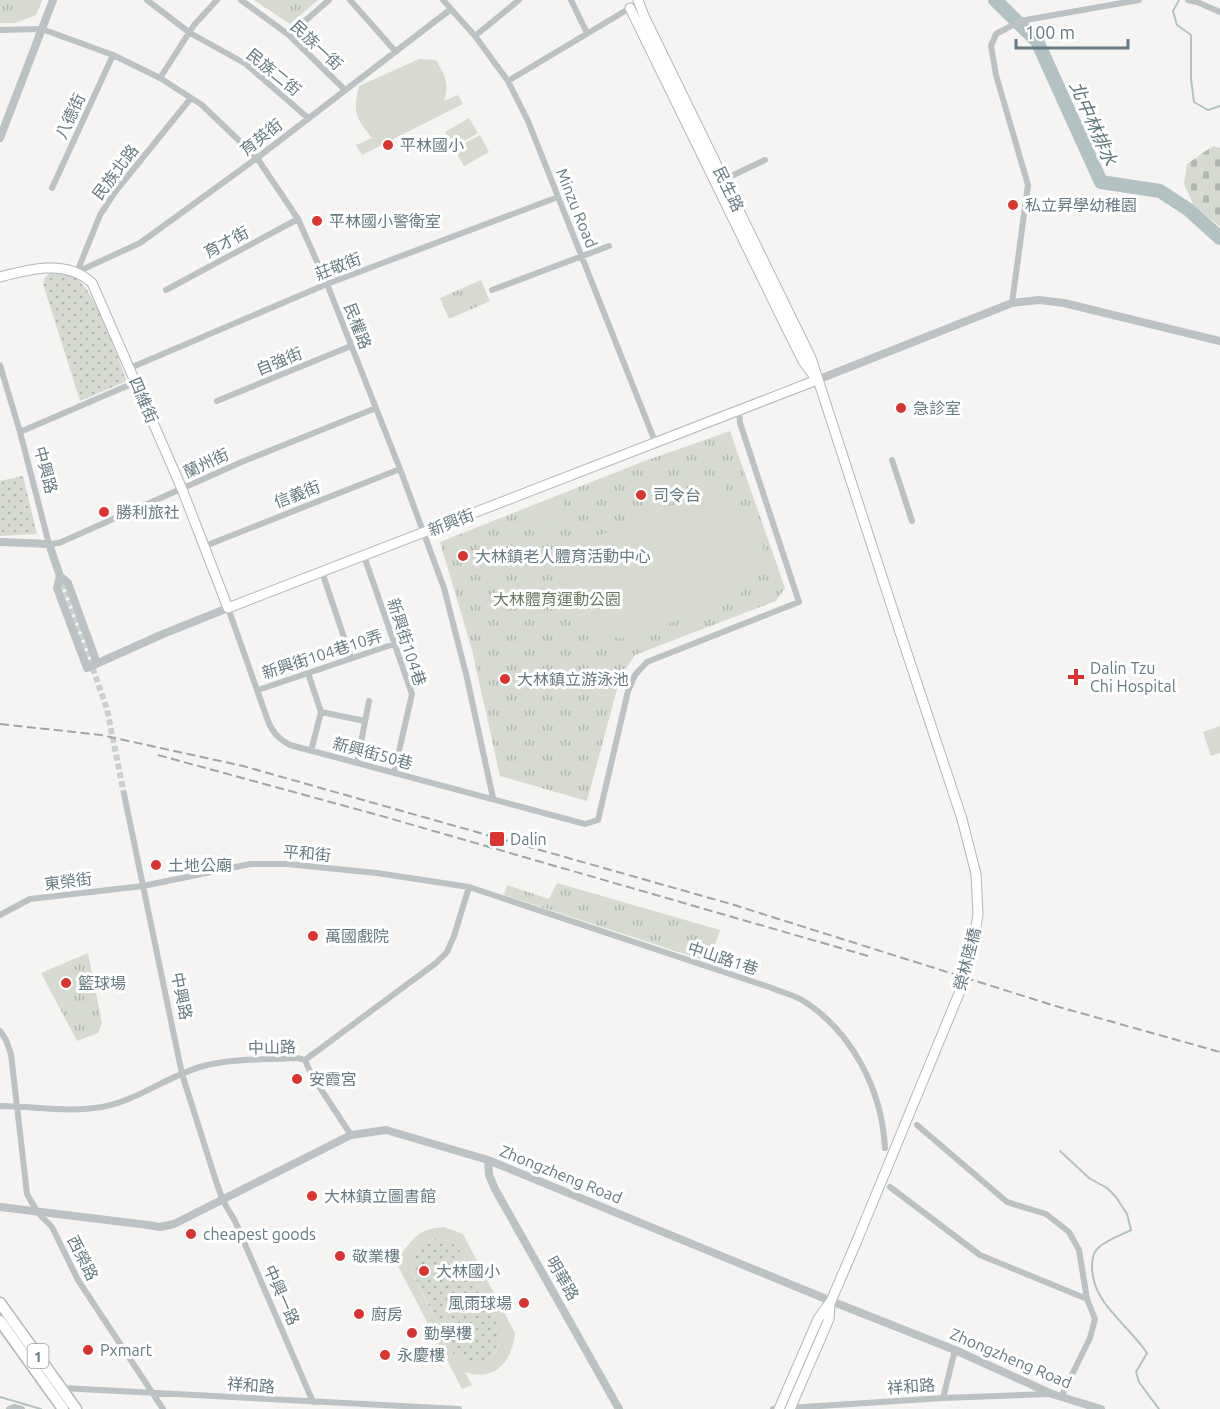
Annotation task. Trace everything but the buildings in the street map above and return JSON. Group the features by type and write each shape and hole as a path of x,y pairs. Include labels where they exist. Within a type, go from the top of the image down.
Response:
{"main road":[{"name":"民生路","path":"633,2 644,16 811,358 848,466 900,632"},
{"name":"民生路","path":"633,2 799,353 818,380"},
{"path":"0,277 36,268 77,272"},
{"name":"四維街","path":"77,272 92,283 182,489 228,608"},
{"name":"新興街","path":"228,608 818,380"},
{"name":"榮林陸橋","path":"831,1301 960,991 973,946 978,914 976,874 962,819 900,632"},
{"path":"790,1408 829,1319 831,1301"},
{"path":"779,1409 818,1319 831,1301"},
{"name":"1","path":"0,1304 76,1409"},
{"name":"1","path":"0,1321 61,1409"}],"street":[{"path":"0,138 53,0"},
{"name":"民族二街","path":"147,0 190,33 246,64 308,117"},
{"path":"160,78 190,33 217,0"},
{"name":"民族一街","path":"241,0 289,35 345,90"},
{"path":"289,35 329,0"},
{"path":"350,0 396,52"},
{"name":"Minzu Road","path":"443,0 475,36 508,81 528,121 656,444"},
{"path":"475,36 519,0"},
{"path":"571,0 588,33"},
{"path":"1012,303 1028,185 996,75 990,46 996,34 1020,21 1139,0"},
{"path":"1188,0 1220,12"},
{"path":"508,81 588,33 633,2"},
{"name":"育英街","path":"77,272 140,243 257,158 451,9"},
{"name":"民權路","path":"0,30 42,29 113,55 160,78 202,105 257,158 298,219 327,284 425,532 450,610 493,798"},
{"name":"八德街","path":"52,188 113,55"},
{"name":"民族北路","path":"77,272 100,215 115,192 191,98"},
{"path":"724,179 765,160"},
{"name":"莊敬街","path":"130,368 327,284 558,198"},
{"name":"育才街","path":"166,290 298,219"},
{"path":"492,290 609,246"},
{"path":"818,380 1012,303 1039,300 1064,303 1220,341"},
{"name":"自強街","path":"217,400 351,346"},
{"name":"中興路","path":"0,366 49,544 62,579"},
{"path":"20,432 136,382"},
{"name":"蘭州街","path":"49,544 59,543 244,461 376,408"},
{"name":"新興街50巷","path":"228,608 273,733 290,745 585,824 598,820 628,691 635,675 647,662 799,602 740,423 739,411"},
{"path":"892,460 912,521"},
{"name":"信義街","path":"205,546 400,469"},
{"path":"0,542 49,544"},
{"name":"新興街104巷","path":"364,556 412,694 394,773"},
{"path":"322,572 351,658"},
{"path":"62,579 68,583 98,663"},
{"name":"新興街","path":"62,579 57,588 87,668 228,608"},
{"name":"新興街104巷10弄","path":"258,690 394,644"},
{"path":"308,673 321,712 312,751"},
{"path":"357,763 369,701"},
{"path":"321,712 365,721"},
{"name":"中興路","path":"124,794 182,1074 223,1200"},
{"name":"平和街","path":"143,886 250,864 287,864 377,873 469,887"},
{"name":"東榮街","path":"0,915 30,899 143,886"},
{"name":"中山路","path":"0,1106 77,1110 102,1107 201,1067 239,1061 297,1058 305,1060 436,963 447,952 469,887"},
{"name":"中山路1巷","path":"469,887 800,999 826,1019 846,1039 862,1067 879,1105 884,1127 885,1148"},
{"name":"西榮路","path":"0,1031 11,1054 27,1194 38,1212 52,1227 78,1280 163,1409"},
{"path":"305,1060 311,1074 351,1135"},
{"path":"917,1125 1007,1202 1046,1214 1069,1232 1079,1250 1088,1299 1095,1319 1090,1338 1056,1395"},
{"name":"Zhongzheng Road","path":"0,1207 160,1227 183,1220 351,1135 386,1130 488,1160 955,1350 1056,1395 1101,1409"},
{"name":"明華路","path":"488,1160 489,1175 495,1189 619,1409"},
{"path":"890,1187 980,1255 1088,1299"},
{"name":"中興一路","path":"223,1200 235,1221 313,1402"},
{"path":"943,1398 955,1350"},
{"path":"61,1388 61,1409"},
{"name":"祥和路","path":"61,1388 459,1409"},
{"name":"祥和路","path":"773,1409 943,1398 1056,1395"},
{"path":"9,1409 14,1407 22,1409"}],"green space":[{"path":"0,0 42,0 36,15 15,23 0,23"},
{"path":"254,0 318,0 290,24"},
{"path":"419,59 436,60 442,70 447,89 444,101 458,95 463,104 362,155 356,145 372,138 357,114 359,86"},
{"path":"469,118 478,133 453,147 445,132"},
{"path":"480,135 489,152 464,166 454,149"},
{"path":"1213,146 1220,148 1220,227 1193,204 1184,184 1187,164"},
{"path":"50,273 74,277 82,283 105,324 127,381 80,401 43,284 45,277"},
{"path":"481,280 490,301 449,319 440,298"},
{"name":"大林體育運動公園","path":"730,431 785,588 776,601 635,655 620,678 587,801 500,776 472,650 440,542 642,462"},
{"path":"23,476 37,534 0,536 0,481"},
{"path":"725,485 729,498 727,500 739,506 749,515 756,525 764,549 763,562 758,574 744,591 721,603 632,637 616,638 600,634 592,630 580,618 571,603 568,590 570,570 580,552 577,544"},
{"path":"560,496 570,520 535,534 525,510"},
{"path":"1220,726 1220,753 1211,756 1203,732"},
{"path":"557,883 720,930 709,962 504,895 507,885 549,899"},
{"path":"88,953 102,1023 98,1033 77,1041 41,973"},
{"name":"籃球場","path":"78,969 84,987 55,997 49,980"},
{"path":"444,1227 463,1234 515,1333 506,1361 493,1372 476,1374 465,1372 472,1385 462,1389 389,1249 394,1246 400,1255 418,1235","holes":["435,1239 449,1241 458,1247 502,1332 497,1350 492,1357 479,1363 471,1363 454,1355 412,1273 414,1253 426,1242"]},
{"path":"435,1239 449,1241 458,1247 502,1332 497,1350 486,1361 471,1363 454,1355 412,1272 414,1253 426,1242"}],"waterway":[{"name":"北中林排水","path":"995,0 1037,41 1101,182 1160,191 1189,210 1220,238"},
{"path":"1179,0 1173,11 1177,25 1191,35 1191,79 1194,102 1208,110 1220,106"},
{"path":"1060,1151 1089,1178 1107,1188 1127,1214 1131,1230 1109,1240 1097,1250 1092,1263 1093,1279 1104,1302 1147,1353 1136,1372 1139,1382 1159,1409"},
{"path":"0,1397 41,1409"}],"tunnel":[{"path":"63,583 107,709 124,794"}],"railway":[{"path":"0,724 101,735 243,766 731,904 1052,1005 1220,1052"},
{"path":"158,755 378,815 868,956"}],"place":[{"name":"平林國小","path":"388,145"},
{"name":"私立昇學幼稚園","path":"1013,205"},
{"name":"平林國小警衛室","path":"317,221"},
{"name":"急診室","path":"901,408"},
{"name":"司令台","path":"641,495"},
{"name":"勝利旅社","path":"104,512"},
{"name":"大林鎮老人體育活動中心","path":"463,556"},
{"name":"Dalin Tzu Chi Hospital","path":"1076,677"},
{"name":"大林鎮立游泳池","path":"505,679"},
{"name":"Dalin","path":"497,839"},
{"name":"土地公廟","path":"156,865"},
{"name":"萬國戲院","path":"313,936"},
{"name":"籃球場","path":"66,983"},
{"name":"安霞宮","path":"297,1079"},
{"name":"大林鎮立圖書館","path":"312,1196"},
{"name":"cheapest goods","path":"191,1234"},
{"name":"敬業樓","path":"340,1256"},
{"name":"大林國小","path":"424,1271"},
{"name":"風雨球場","path":"524,1303"},
{"name":"廚房","path":"359,1314"},
{"name":"勤學樓","path":"412,1333"},
{"name":"Pxmart","path":"88,1350"},
{"name":"永慶樓","path":"385,1355"}]}
